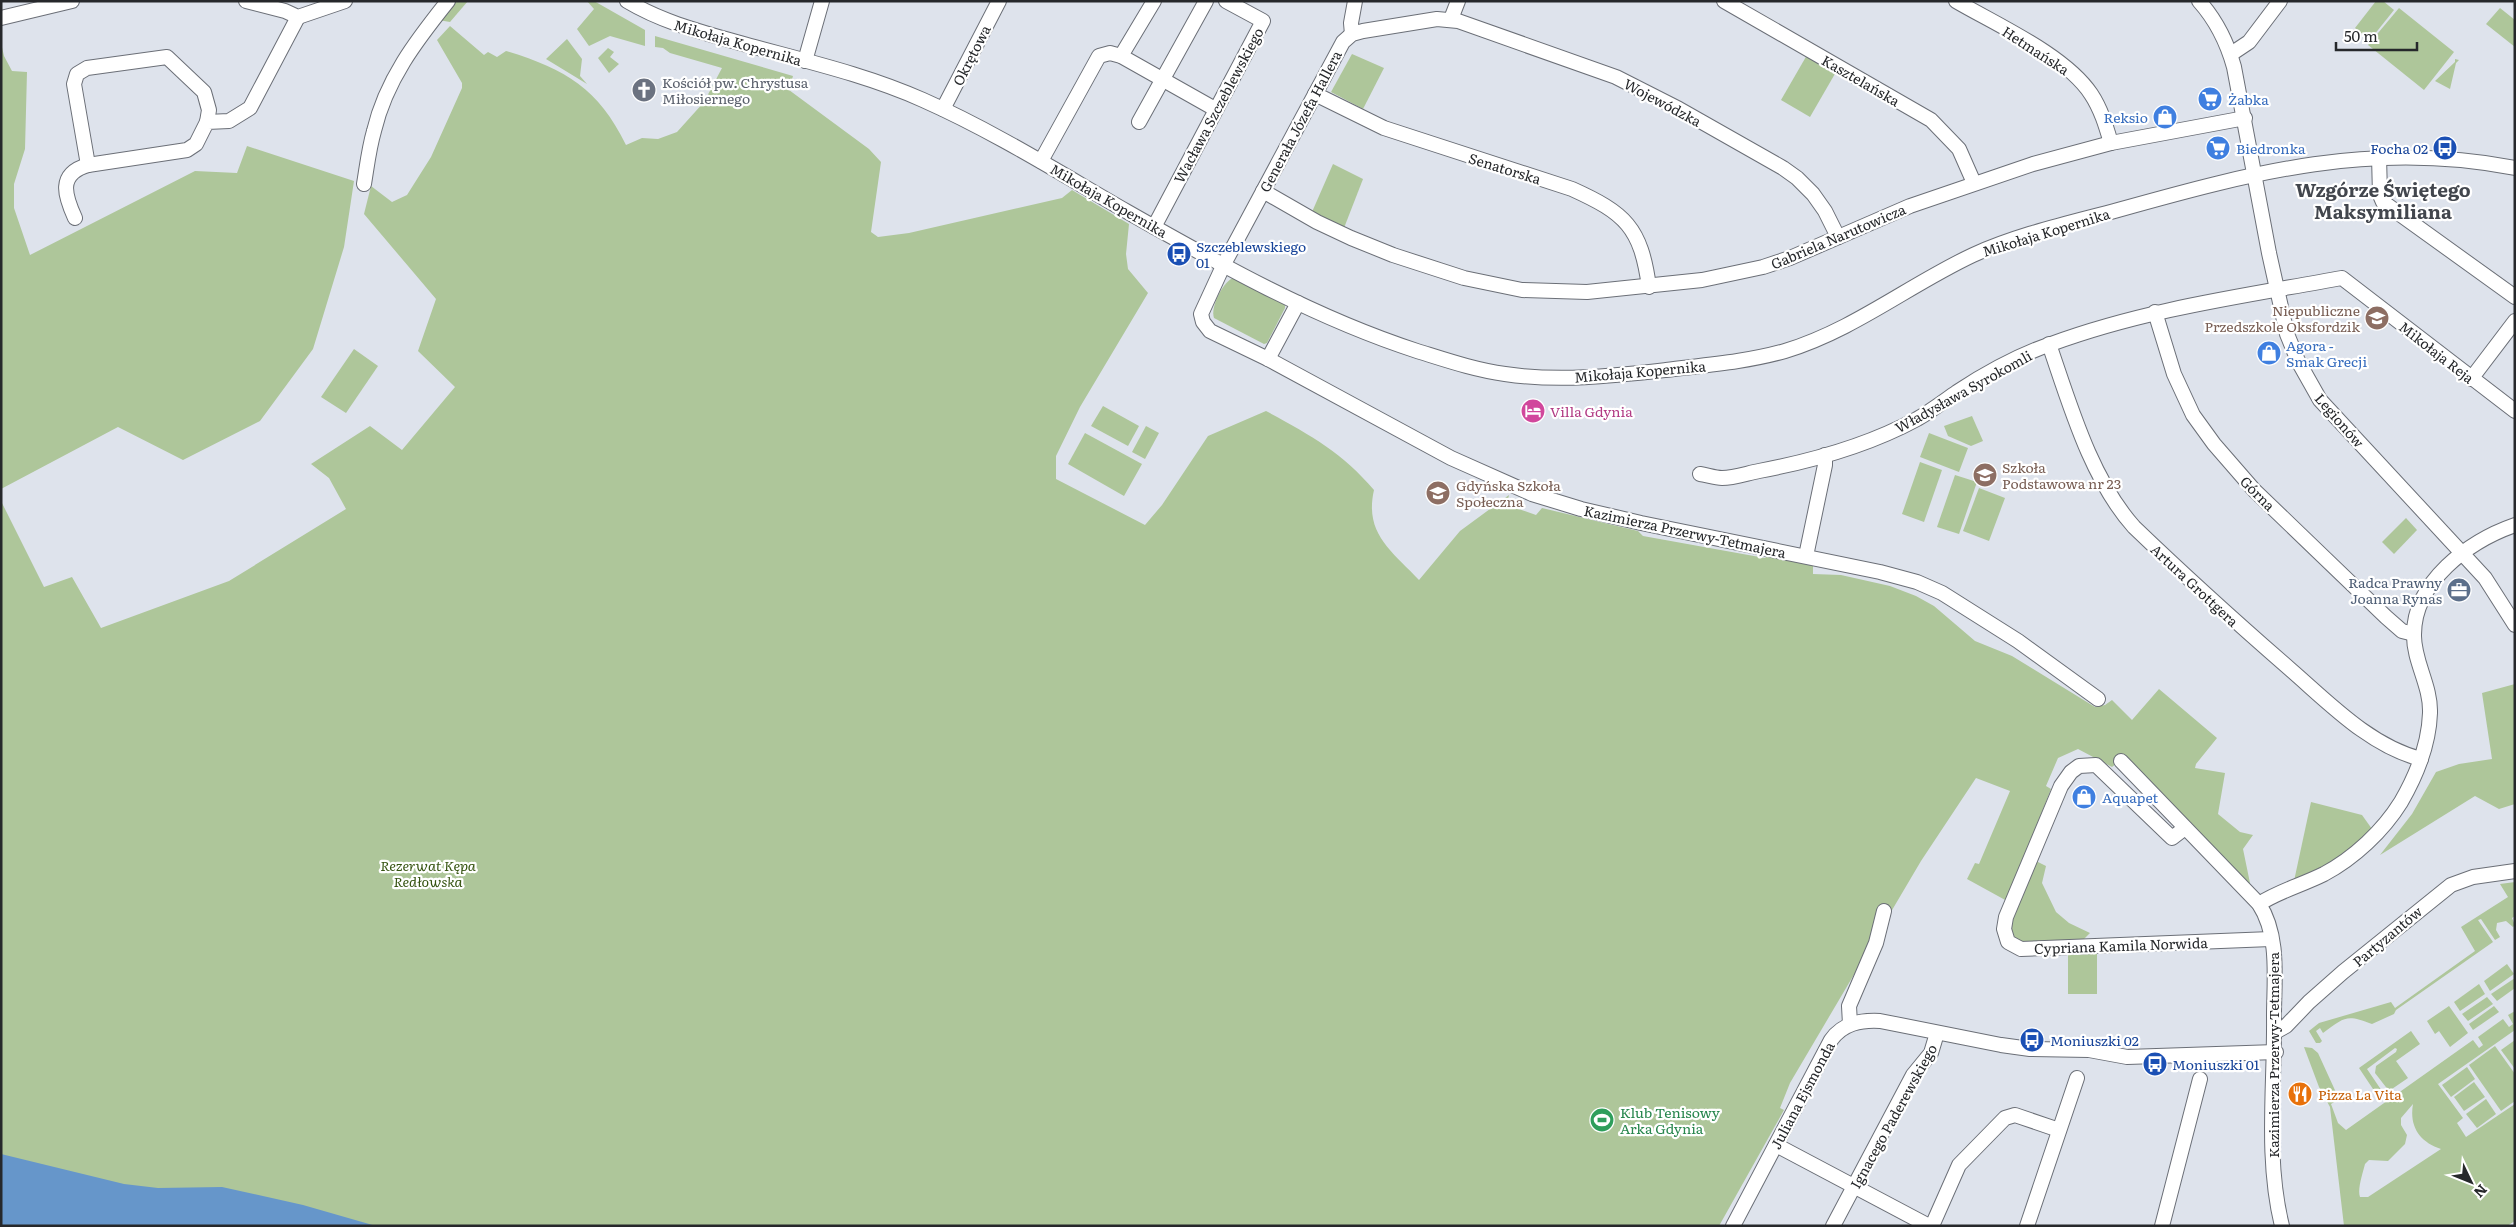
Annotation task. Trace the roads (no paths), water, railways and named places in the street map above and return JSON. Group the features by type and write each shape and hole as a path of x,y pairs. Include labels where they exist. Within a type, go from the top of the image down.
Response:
{"street":[{"path":"1,18 72,1"},
{"path":"246,1 285,11 298,17"},
{"path":"207,122 228,121 250,108 298,17 345,1"},
{"path":"364,184 374,131 387,92 410,51 448,1"},
{"name":"Mikołaja Kopernika","path":"627,1 669,22 879,82 943,109 1040,161 1154,227 1298,303 1376,338 1448,360 1504,374 1584,378 1744,360 1784,351 1846,327 1965,259 1994,246 2118,210 2255,175 2339,160 2379,156 2446,157 2515,168"},
{"path":"805,61 822,1"},
{"name":"Okrętowa","path":"943,109 999,1"},
{"path":"1121,56 1154,1"},
{"path":"1139,122 1206,1"},
{"name":"Wacława Szczeblewskiego","path":"1154,227 1263,21 1226,1"},
{"path":"1355,1 1351,23 1352,34 1438,19 1451,19 1458,1"},
{"name":"Kasztelańska","path":"1724,1 1931,120 1959,149 1974,183"},
{"name":"Hetmańska","path":"1956,1 2043,51 2072,72 2097,104 2111,143"},
{"name":"Legionów","path":"2199,1 2215,22 2231,54 2277,289 2292,348 2320,400 2464,553 2485,578 2515,624"},
{"path":"2231,54 2249,42 2280,1"},
{"name":"Wojewódzka","path":"1451,19 1616,77 1679,109 1797,178 1825,211 1838,237"},
{"name":"Generała Józefa Hallera","path":"1224,264 1343,42 1352,34"},
{"path":"1040,161 1099,56 1110,53 1121,56 1215,110"},
{"path":"75,218 65,190 71,175 88,165 186,150 196,144 207,122 209,110 204,92 176,64 167,58 86,68 77,74 74,84 88,165"},
{"name":"Senatorska","path":"1315,94 1384,128 1572,188 1592,198 1623,218 1633,229 1643,256 1649,287"},
{"name":"Gabriela Narutowicza","path":"1263,191 1317,222 1351,238 1393,255 1464,278 1522,290 1555,292 1649,287 1732,275 1763,267 1910,206 1974,183 2111,143 2244,118"},
{"path":"2379,156 2380,195 2383,202 2515,297"},
{"name":"Kazimierza Przerwy-Tetmajera","path":"1224,264 1200,314 1210,331 1268,359 1451,458 1532,494 1581,509 1880,572 1933,588 2018,641 2098,699"},
{"name":"Mikołaja Reja","path":"2277,289 2342,278 2515,411"},
{"name":"Władysława Syrokomli","path":"1700,474 1728,477 1824,455 1900,428 2000,368 2049,344 2156,312 2277,289"},
{"path":"1268,359 1298,303"},
{"name":"Górna","path":"2156,312 2174,374 2193,415 2214,444 2254,490 2386,617 2402,631 2414,634"},
{"path":"2471,379 2515,321"},
{"name":"Artura Grottgera","path":"2049,344 2099,475 2109,495 2127,520 2223,612 2330,704 2379,741 2421,759"},
{"path":"1806,556 1826,466 1824,455"},
{"path":"2259,904 2272,896 2323,874 2361,848 2390,817 2401,802 2421,759 2428,735 2429,700 2414,634 2421,604 2429,587 2440,573 2477,543 2515,525"},
{"name":"Kazimierza Przerwy-Tetmajera","path":"2121,761 2259,904 2264,912 2272,939 2275,972 2276,1052 2272,1126 2274,1180 2282,1226"},
{"name":"Cypriana Kamila Norwida","path":"2186,828 2172,838 2096,765 2088,764 2071,772 2060,786 2006,917 2004,929 2008,942 2020,949 2272,939"},
{"name":"Partyzantów","path":"2275,1032 2286,1026 2309,1002 2344,972 2451,885 2473,877 2515,871"},
{"path":"1884,911 1876,943 1849,1006 1850,1024 1863,1020 1880,1021 2011,1046 2088,1050 2127,1057 2276,1052"},
{"name":"Juliana Ejsmonda","path":"1733,1226 1831,1040 1850,1024"},
{"name":"Ignacego Paderewskiego","path":"1833,1226 1913,1075 1931,1054 1937,1033"},
{"path":"2027,1226 2077,1078"},
{"path":"2162,1226 2200,1079"},
{"path":"1776,1145 1930,1226 1959,1165 2005,1118 2015,1115 2058,1130"}],"water":[{"path":"1,1154 124,1184 158,1188 222,1187 303,1205 376,1226 1,1226"}],"place":[{"name":"Kościół pw. Chrystusa Miłosiernego","path":"644,90"},
{"name":"Żabka","path":"2210,99"},
{"name":"Reksio","path":"2165,117"},
{"name":"Biedronka","path":"2218,148"},
{"name":"Focha 02","path":"2445,148"},
{"name":"Szczeblewskiego 01","path":"1179,254"},
{"name":"Niepubliczne Przedszkole Oksfordzik","path":"2377,318"},
{"name":"Agora - Smak Grecji","path":"2269,353"},
{"name":"Villa Gdynia","path":"1533,411"},
{"name":"Szkoła Podstawowa nr 23","path":"1985,475"},
{"name":"Gdyńska Szkoła Społeczna","path":"1438,493"},
{"name":"Radca Prawny Joanna Rynas","path":"2459,590"},
{"name":"Aquapet","path":"2084,797"},
{"name":"Moniuszki 02","path":"2032,1040"},
{"name":"Moniuszki 01","path":"2155,1064"},
{"name":"Pizza La Vita","path":"2300,1094"},
{"name":"Klub Tenisowy Arka Gdynia","path":"1602,1120"}],"district":[{"name":"Wzgórze Świętego Maksymiliana","path":"2383,200"}],"park label":[{"name":"Rezerwat Kępa Redłowska","path":"428,874"}]}
